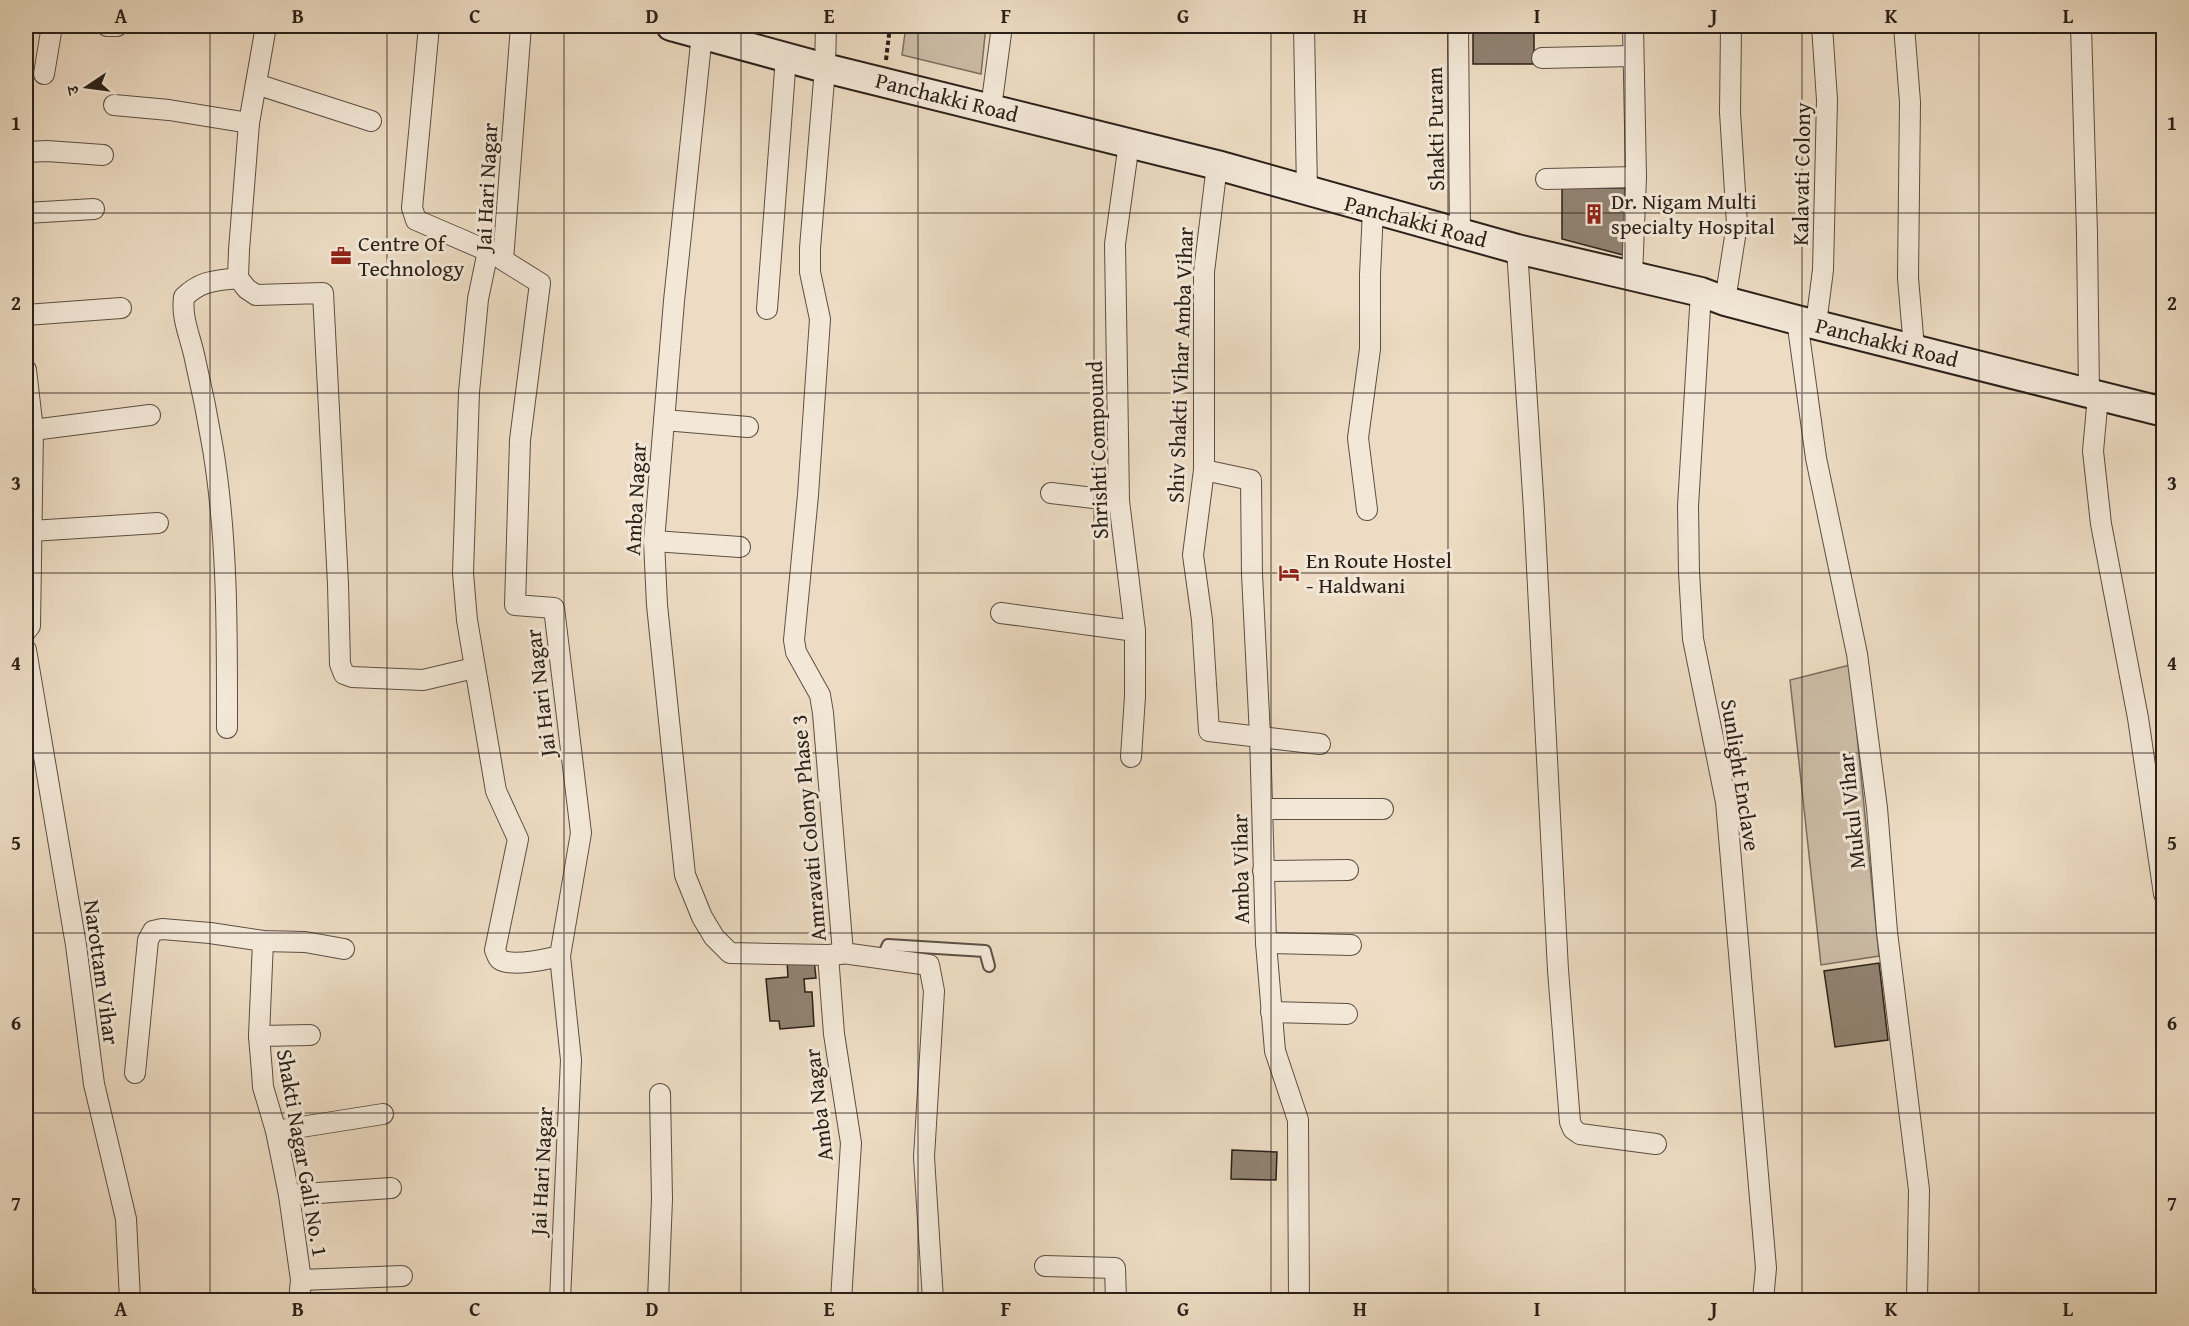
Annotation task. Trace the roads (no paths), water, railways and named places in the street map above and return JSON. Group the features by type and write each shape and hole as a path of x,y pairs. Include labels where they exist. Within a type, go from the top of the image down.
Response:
{"main road":[{"name":"Panchakki Road","path":"670,26 825,68 1217,165 1517,249 1713,296 2163,412"}],"street":[{"path":"44,74 52,26"},
{"path":"266,26 249,123 238,278 247,289 256,295 323,293 340,664 344,674 351,678 423,680 474,668"},
{"path":"429,26 412,208 416,220 496,255 478,299 469,392 463,573 474,668 496,791 518,839 495,950 497,957 503,961 535,962 561,956"},
{"name":"Jai Hari Nagar","path":"521,26 496,255 540,283 520,440 515,605 554,608 581,833 561,956 571,1060 560,1300"},
{"name":"Amravati Colony Phase 3","path":"826,26 825,68 810,248 810,272 820,319 808,495 794,640 796,652 820,694 823,713 836,954 929,964 934,992 924,1157 933,1300"},
{"path":"992,108 1002,26"},
{"path":"1304,26 1307,191"},
{"name":"Shakti Puram","path":"1458,26 1460,232"},
{"path":"1632,276 1636,177 1633,26"},
{"name":"Sunlight Enclave","path":"1731,26 1730,112 1737,224 1713,296 1689,506 1689,573 1693,639 1726,802 1766,1268 1763,1300"},
{"name":"Kalavati Colony","path":"1807,322 1823,270 1827,100 1821,26"},
{"path":"1904,26 1910,102 1908,278 1914,348"},
{"path":"2081,26 2094,394 2093,451 2101,524 2138,718 2163,894"},
{"name":"Amba Nagar","path":"702,34 654,541 657,605 685,875 702,917 714,937 730,953 836,954 834,1034 851,1143 841,1300"},
{"path":"1542,58 1633,56"},
{"path":"767,309 786,57"},
{"path":"256,84 371,121"},
{"path":"114,105 169,110 249,123"},
{"name":"Shrishti Compound","path":"1129,143 1115,244 1119,501 1135,631 1135,696 1131,757"},
{"path":"26,152 47,151 103,155"},
{"name":"Shiv Shakti Vihar Amba Vihar","path":"1217,165 1204,272 1204,470 1193,555 1202,620 1209,732 1260,736"},
{"path":"1546,180 1636,177"},
{"path":"26,213 94,209"},
{"path":"1367,510 1358,438 1370,349 1373,209"},
{"path":"1517,249 1534,510 1558,970 1570,1122 1573,1129 1580,1134 1656,1144"},
{"path":"227,728 227,609 224,542 213,450 195,357 182,311 184,297 197,286 209,281 238,278"},
{"path":"26,315 121,308"},
{"name":"Mukul Vihar","path":"1807,322 1816,458 1857,654 1877,808 1887,932 1919,1190 1917,1300"},
{"path":"26,370 30,418 28,504 31,531 28,584 30,626 26,632"},
{"path":"30,418 150,416"},
{"path":"664,420 748,427"},
{"name":"Amba Vihar","path":"1204,470 1251,480 1252,574 1263,809 1266,943 1275,1051 1298,1120 1299,1300"},
{"path":"1051,493 1119,501"},
{"path":"31,531 158,523"},
{"path":"654,541 740,547"},
{"path":"1001,613 1135,631"},
{"name":"Narottam Vihar","path":"26,650 29,688 76,945 94,1084 126,1220 130,1300"},
{"path":"1260,736 1320,744"},
{"path":"1263,809 1383,809"},
{"path":"1263,871 1348,870"},
{"path":"135,1073 148,939 153,931 162,929 210,933 263,941 305,942 344,949"},
{"name":"Shakti Nagar Gali No. 1","path":"263,941 259,1036 263,1087 276,1131 289,1195 301,1280 299,1300"},
{"path":"1266,943 1351,945"},
{"path":"1271,1012 1347,1014"},
{"path":"259,1036 310,1035"},
{"path":"658,1300 662,1199 660,1094"},
{"path":"276,1131 383,1114"},
{"path":"289,1195 391,1188"},
{"path":"1045,1266 1115,1268 1116,1300"},
{"path":"301,1280 402,1276"},
{"path":"26,1295 26,1300"}],"lane":[{"path":"882,958 888,945 985,951 990,966"}],"place":[{"name":"Dr. Nigam Multi specialty Hospital","path":"1594,214"},
{"name":"Centre Of Technology","path":"341,256"},
{"name":"En Route Hostel - Haldwani","path":"1289,573"}]}
